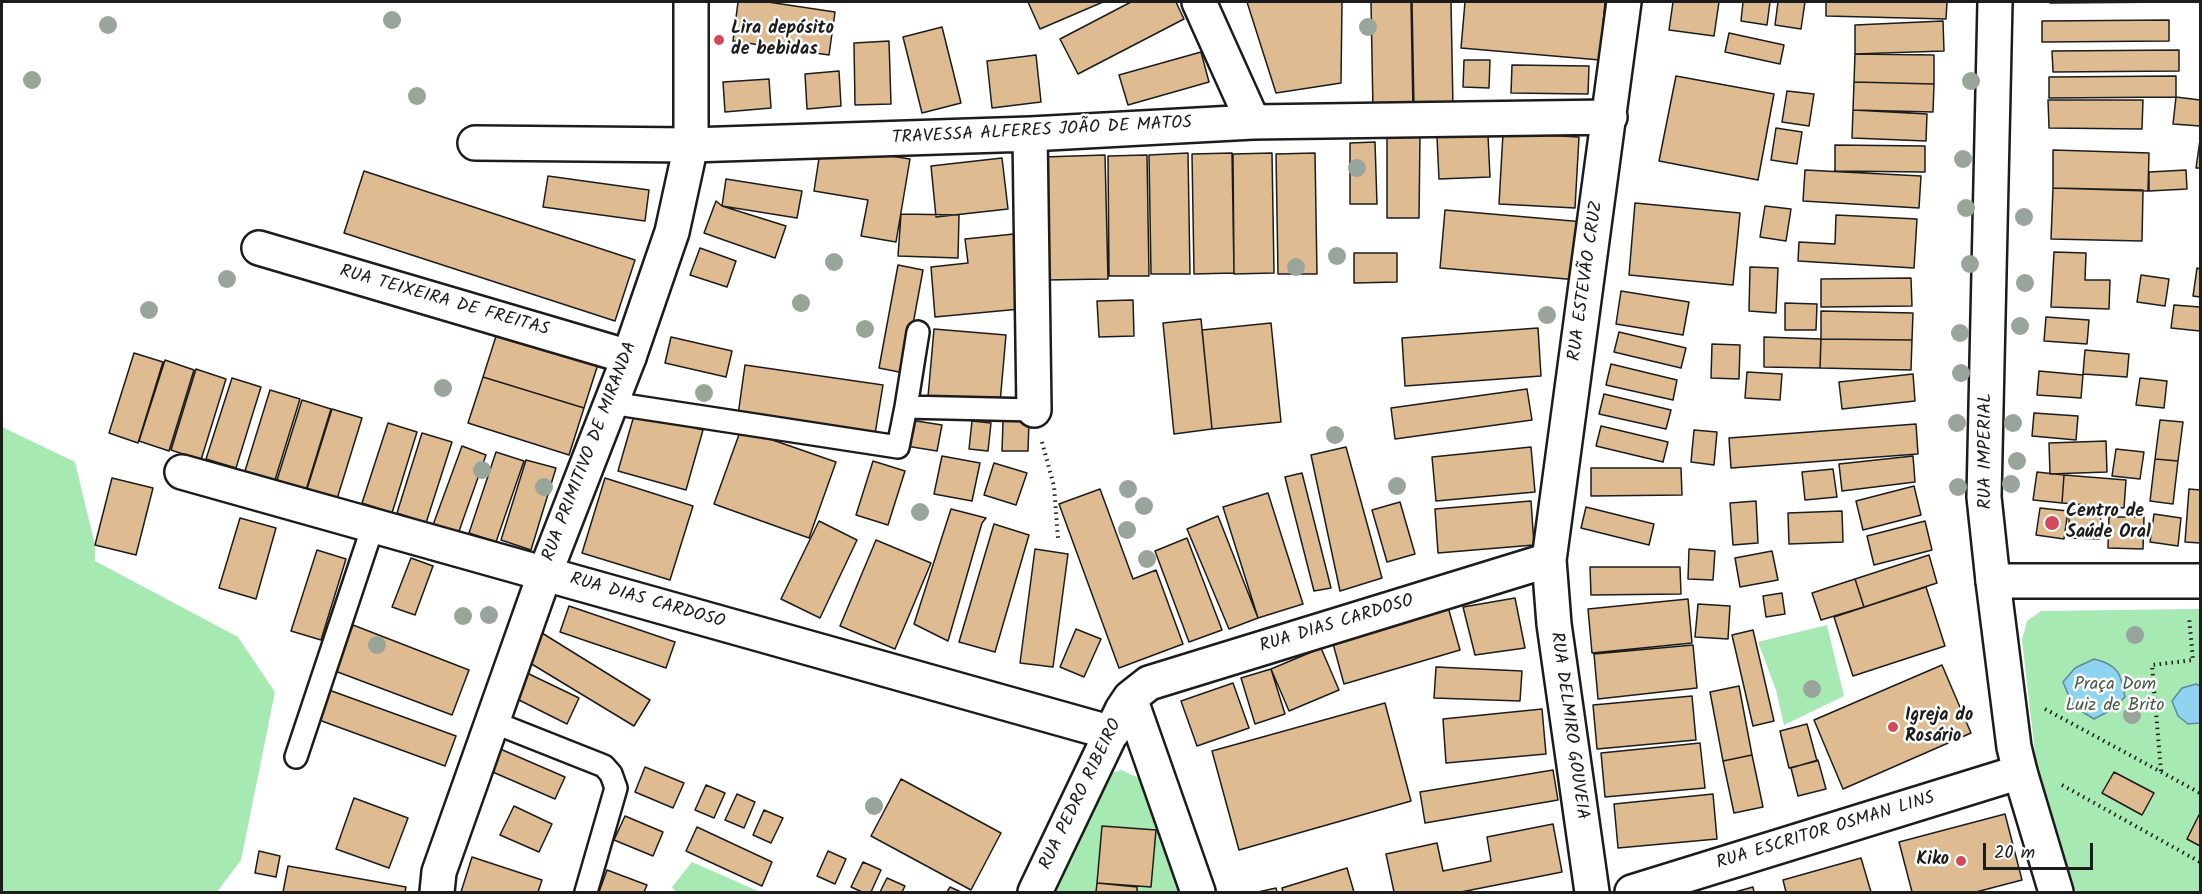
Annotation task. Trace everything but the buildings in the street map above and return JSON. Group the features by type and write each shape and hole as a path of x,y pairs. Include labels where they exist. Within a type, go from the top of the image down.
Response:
{"street":[{"name":"RUA PRIMITIVO DE MIRANDA","path":"436,892 439,872 545,573 629,357 672,232 691,145 691,2"},
{"path":"1199,2 1253,122"},
{"name":"RUA ESTEVÃO CRUZ","path":"1549,560 1624,2"},
{"name":"RUA IMPERIAL","path":"1995,2 1984,497 2014,747 2056,892"},
{"name":"TRAVESSA ALFERES JOÃO DE MATOS","path":"475,142 691,145 1030,134 1253,122 1610,117"},
{"path":"1030,134 1034,410"},
{"name":"RUA TEIXEIRA DE FREITAS","path":"259,248 629,357"},
{"name":"RUA DIAS CARDOSO","path":"182,472 1112,733"},
{"name":"RUA DIAS CARDOSO","path":"1130,698 1149,683 1549,560"},
{"name":"RUA DELMIRO GOUVEIA","path":"1549,560 1554,624 1592,892"},
{"path":"1993,581 2194,595"},
{"path":"1130,698 1198,892"},
{"name":"RUA PEDRO RIBEIRO","path":"1035,892 1130,698"},
{"name":"RUA ESCRITOR OSMAN LINS","path":"1632,892 2020,772"}],"lane":[{"path":"611,403 898,447 918,332"},
{"path":"906,407 1034,410"},
{"path":"296,757 373,526"},
{"path":"493,722 604,766 611,774 616,788 585,892"}],"path":[{"path":"1034,410 1054,486 1058,538"},
{"path":"2161,771 2152,665 2193,660 2194,595"},
{"path":"2039,705 2200,793"},
{"path":"2060,784 2200,862"}],"green space":[{"path":"2,427 75,462 95,545 95,561 238,637 275,692 241,860 217,892 2,892"},
{"name":"Praça Dom Luiz de Brito","path":"2200,609 2200,892 2076,892 2036,762 2022,640 2027,621 2041,611"},
{"path":"1827,625 1844,696 1784,725 1776,690 1758,642"},
{"path":"1121,770 1139,778 1180,892 1047,892 1105,775"},
{"path":"692,862 760,892 676,892 672,887"}],"water":[{"path":"2094,659 2114,668 2120,676 2125,697 2111,710 2094,719 2073,706 2063,682 2075,668"},
{"path":"2196,684 2200,686 2200,723 2188,724 2178,716 2172,701 2182,688"}],"place":[{"name":"Lira depósito de bebidas","path":"719,40"},
{"name":"Centro de Saúde Oral","path":"2052,523"},
{"name":"Igreja do Rosário","path":"1893,727"},
{"name":"Kiko","path":"1961,861"}]}
